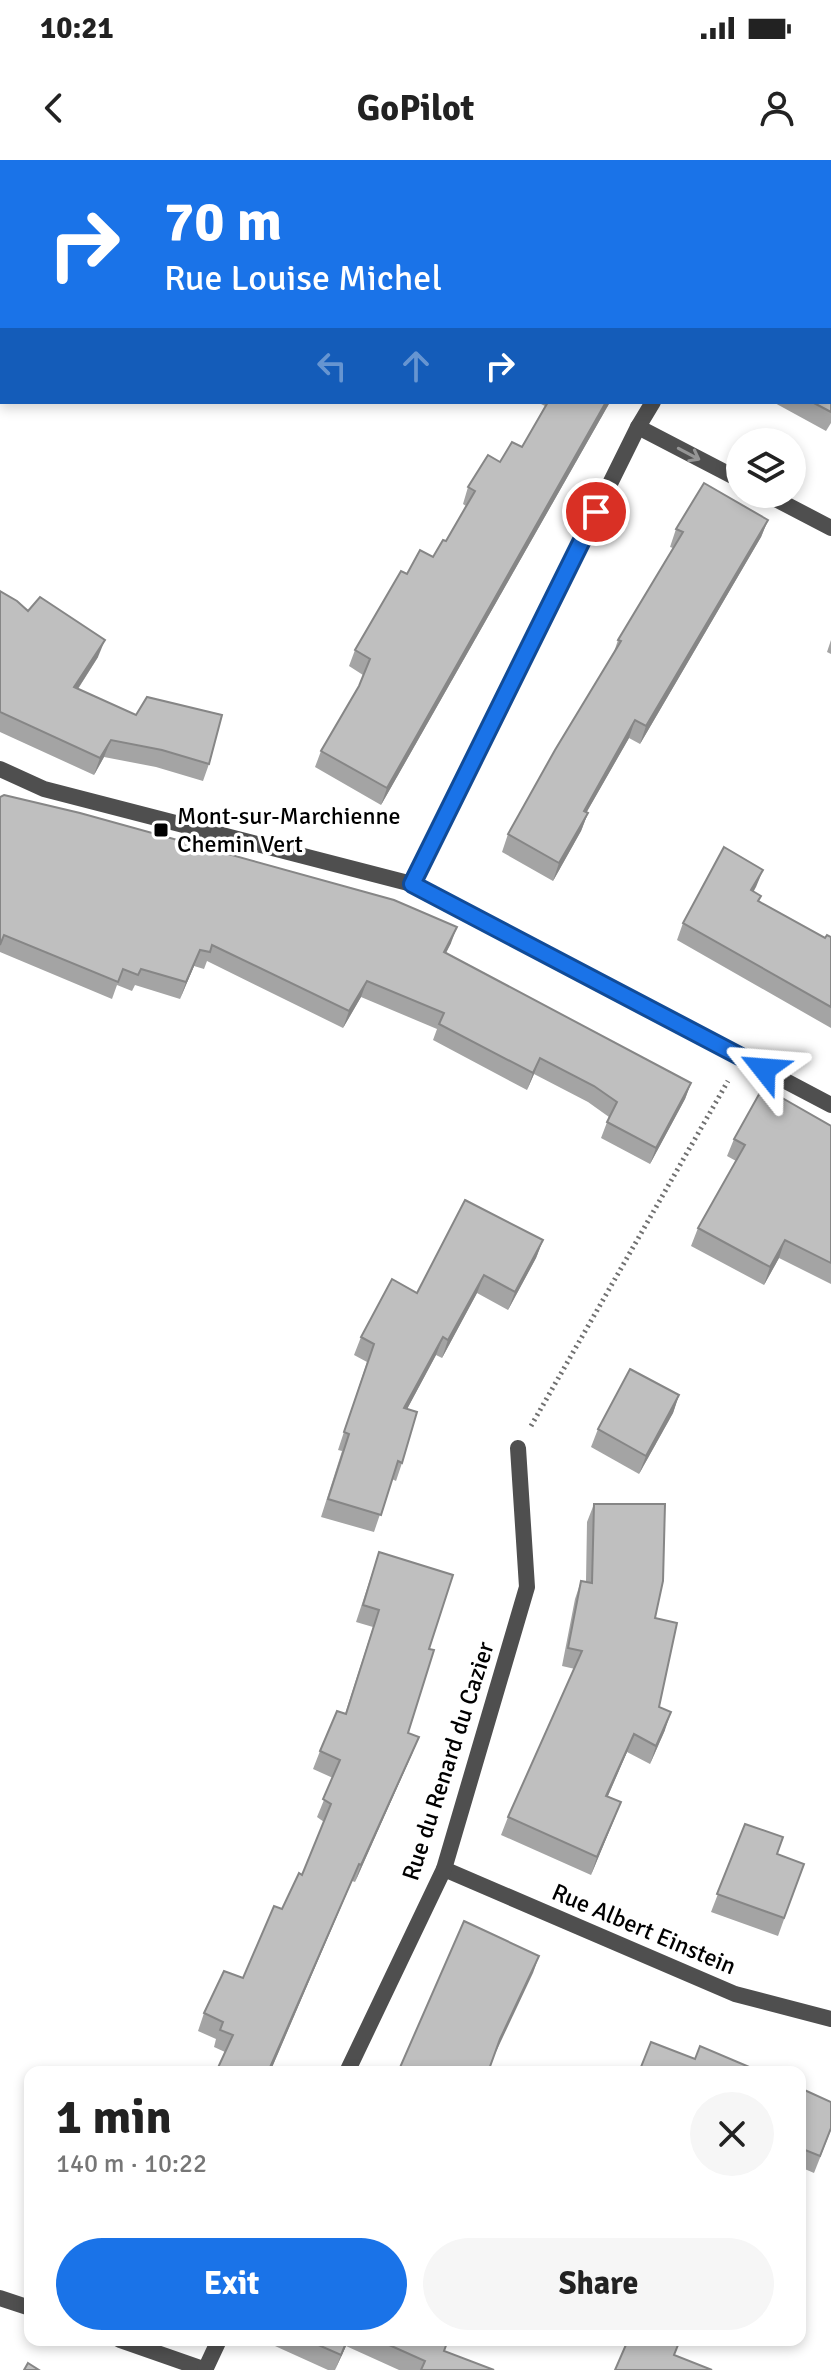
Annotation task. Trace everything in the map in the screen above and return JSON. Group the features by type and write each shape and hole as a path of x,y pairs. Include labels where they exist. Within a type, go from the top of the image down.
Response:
{"street":[{"path":"412,884 652,404"},
{"path":"638,427 726,473"},
{"path":"793,508 831,528"},
{"path":"0,769 44,789 412,884 831,1105"},
{"name":"Rue du Renard du Cazier","path":"350,2066 444,1869 527,1587 518,1448"},
{"name":"Rue Albert Einstein","path":"444,1869 735,1994 831,2019"},
{"path":"0,2298 24,2306"},
{"path":"137,2346 206,2370 216,2346"}],"path":[{"path":"518,1448 742,1056"}],"building":[{"path":"547,404 605,404 387,788 321,751 359,686 370,659 355,650 401,571 407,574 420,550 433,557 443,540 446,541 475,491 468,487 488,455 500,462 512,442 522,447"},
{"path":"816,404 831,404 831,412"},
{"path":"704,483 726,496 726,508 747,508 768,520 646,726 635,720 559,863 508,834 683,532 676,529"},
{"path":"0,591 28,611 40,597 105,640 74,687 136,715 147,697 222,715 209,764 162,750 111,740 100,758 0,712"},
{"path":"4,795 394,900 457,927 444,952 691,1083 656,1148 607,1122 617,1102 594,1086 540,1058 533,1073 439,1024 444,1013 367,981 349,1011 212,945 210,952 200,950 186,982 141,969 138,975 123,969 118,982 4,935 0,945 0,797"},
{"path":"724,847 763,870 751,890 761,896 758,901 825,938 827,935 831,937 831,1007 683,923"},
{"path":"763,1087 831,1126 831,1263 785,1240 770,1267 698,1228 745,1145 734,1139"},
{"path":"465,1200 543,1240 515,1292 484,1275 448,1340 443,1337 404,1408 417,1412 402,1463 398,1461 381,1515 328,1499 349,1434 344,1432 374,1344 361,1337 392,1279 417,1293"},
{"path":"630,1369 679,1395 646,1456 598,1429"},
{"path":"594,1504 665,1504 663,1581 655,1618 677,1623 659,1707 671,1712 656,1746 634,1734 606,1796 621,1802 597,1857 508,1817 582,1651 568,1648 581,1581 592,1583"},
{"path":"379,1552 453,1575 429,1649 434,1650 408,1733 419,1737 359,1864 271,2066 219,2066 233,2035 220,2030 223,2022 204,2013 224,1971 243,1978 274,1906 282,1909 299,1873 302,1875 331,1804 323,1799 340,1760 320,1751 337,1711 346,1714 379,1610 363,1605"},
{"path":"745,1824 783,1837 777,1854 804,1864 784,1918 717,1894"},
{"path":"464,1921 539,1956 490,2066 401,2066"},
{"path":"651,2042 695,2059 700,2046 747,2066 641,2066"},
{"path":"806,2091 831,2102 831,2128 820,2156 806,2150"},
{"path":"321,2346 345,2346 341,2355"},
{"path":"391,2346 446,2346 444,2351 494,2370 421,2370 425,2361"},
{"path":"625,2346 678,2346 674,2355 712,2370 615,2370"},
{"path":"28,2363 39,2370 24,2370"}],"place":[{"name":"Mont-sur-Marchienne Chemin Vert","path":"161,830"}],"route":[{"path":"596,512 412,884 764,1069"}]}
